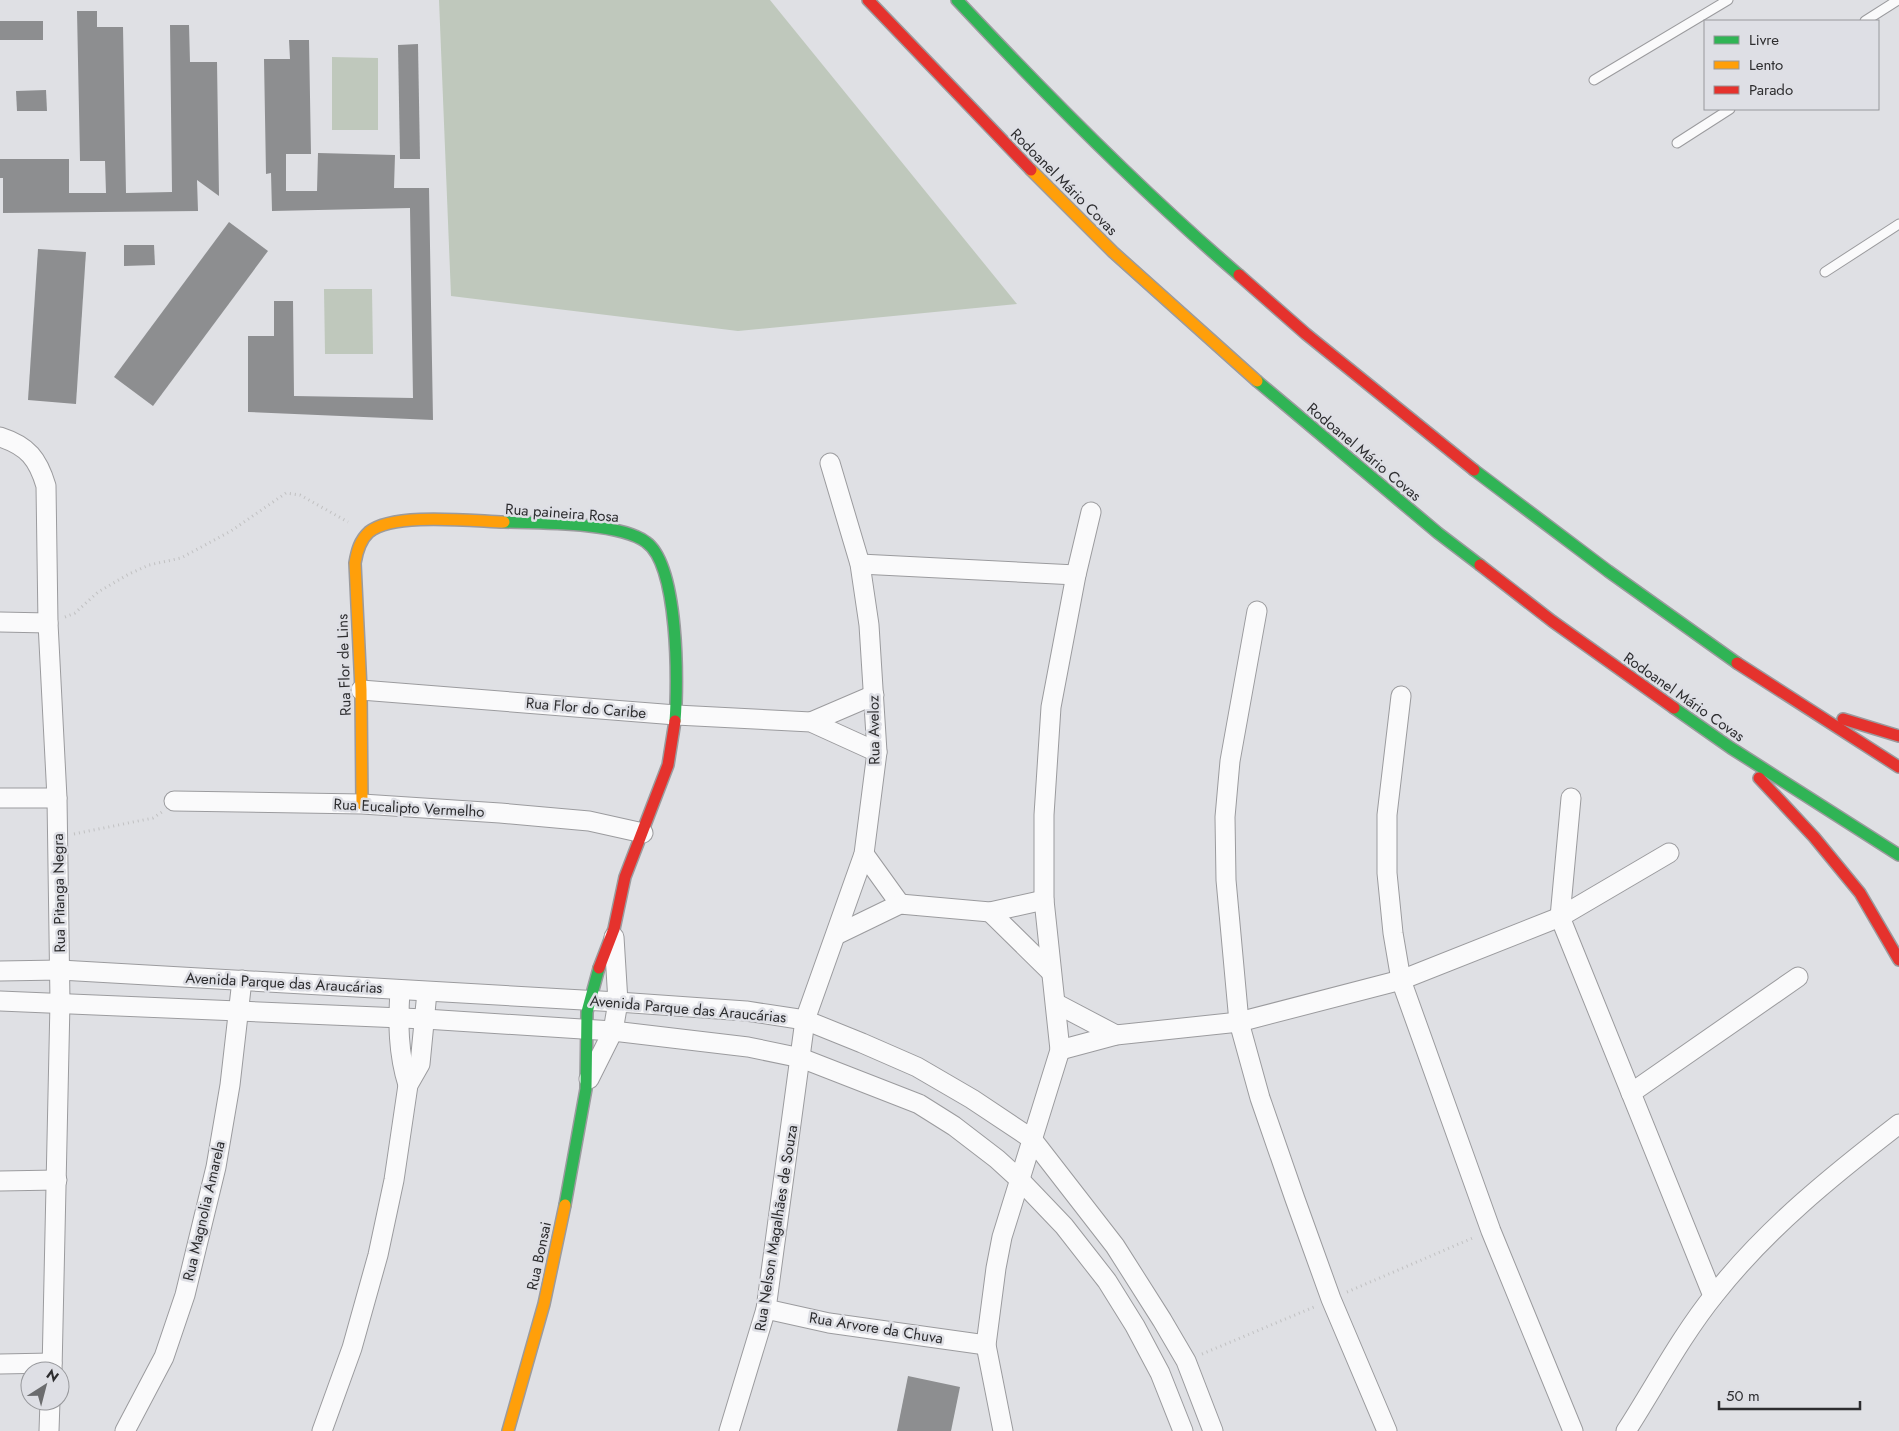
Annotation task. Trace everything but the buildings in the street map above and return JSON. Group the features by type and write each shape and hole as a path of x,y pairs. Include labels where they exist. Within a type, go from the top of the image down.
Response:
{"main road":[{"name":"Rodoanel Mário Covas","path":"868,0 976,115 1113,252 1267,390 1476,562 1552,621 1731,748 1899,855"},
{"path":"958,0 1060,109 1176,221 1306,334 1469,466 1608,571 1762,681 1899,767"},
{"name":"Rua paineira Rosa","path":"370,530 384,523 402,520 586,527 627,532 646,541 655,553 673,612 676,654 676,715 672,749 643,833 621,888 614,931"},
{"name":"Rua Flor de Lins","path":"362,804 361,690 355,562 356,552 370,530"},
{"path":"1762,681 1847,721 1899,736"},
{"path":"1731,748 1814,837 1860,893 1899,960"},
{"path":"587,1084 586,1030 589,1000 614,931"},
{"name":"Rua Bonsai","path":"508,1431 526,1376 548,1291 572,1179 587,1084"}],"street":[{"name":"Rua Pitanga Negra","path":"0,437 13,441 28,451 41,467 46,486 48,623 57,798 60,970 52,1361"},
{"name":"Rua Aveloz","path":"805,1020 811,998 836,935 864,854 877,752 869,624 860,564 830,463"},
{"path":"1004,1431 986,1344 996,1268 1032,1139 1060,1050 1057,1004 1051,972 1044,900 1044,815 1051,707 1090,512"},
{"path":"860,564 1076,575"},
{"path":"1257,611 1230,760 1225,817 1226,880 1239,1022 1260,1098 1331,1299 1387,1431"},
{"path":"0,622 48,623"},
{"name":"Rua Flor do Caribe","path":"361,690 676,715 811,722"},
{"path":"811,722 874,695"},
{"path":"1400,696 1387,815 1387,873 1393,933 1401,980 1490,1231 1573,1431"},
{"path":"811,722 877,752"},
{"path":"0,798 57,798"},
{"path":"1571,798 1560,917 1713,1296"},
{"name":"Rua Eucalipto Vermelho","path":"174,801 362,804 589,821 643,833"},
{"path":"1060,1050 1116,1035 1239,1022 1401,980 1560,917 1669,853"},
{"path":"864,854 900,904"},
{"path":"836,935 900,904 990,912 1044,900"},
{"path":"990,912 1051,972"},
{"path":"587,1084 612,1031 618,1002 614,931"},
{"name":"Avenida Parque das Araucárias","path":"0,971 60,970 589,1000 746,1011 805,1020 917,1067 972,1099 1032,1139 1115,1246 1162,1320 1186,1361 1213,1431"},
{"path":"1631,1093 1798,977"},
{"name":"Rua Magnolia Amarela","path":"125,1431 164,1357 185,1295 216,1167 230,1085 242,980"},
{"path":"400,990 398,1018 400,1062 408,1085"},
{"path":"322,1431 352,1348 378,1255 394,1180 408,1085 420,1064 427,992"},
{"name":"Avenida Parque das Araucárias","path":"0,1001 60,1002 398,1018 612,1031 748,1047 801,1058 919,1104 961,1132 1020,1180 1064,1226 1107,1281 1136,1326 1156,1365 1183,1431"},
{"path":"1057,1004 1116,1035"},
{"name":"Rua Nelson Magalhães de Souza","path":"729,1431 755,1352 766,1309 805,1020"},
{"path":"1626,1431 1713,1296 1741,1263 1789,1214 1899,1124"},
{"path":"0,1181 57,1180"},
{"name":"Rua Arvore da Chuva","path":"766,1309 829,1323 986,1344"},
{"path":"0,1364 20,1365"},
{"path":"49,1431 50,1411"}],"lane":[{"path":"1594,80 1728,0"},
{"path":"1867,20 1898,0"},
{"path":"1677,143 1728,110"},
{"path":"1825,272 1899,224"}],"path":[{"path":"48,623 76,613 98,592 129,574 149,565 181,558 231,531 286,492 300,494 341,520 370,530"},
{"path":"58,841 81,831 153,818 174,801"}],"shaded area":[{"path":"439,0 770,0 1017,304 738,331 451,296"},
{"path":"332,57 378,58 378,130 332,130"},
{"path":"324,289 372,289 373,354 325,354"}],"traffic: fast":[{"path":"957,0 1094,141 1165,209 1239,275"},
{"path":"1257,381 1438,533 1480,565"},
{"path":"1474,470 1608,571 1737,663"},
{"path":"504,522 557,523 598,527 634,535 646,542 657,555 665,574 670,599 676,654 675,721"},
{"path":"1674,708 1731,748 1899,855"},
{"path":"565,1205 586,1089 587,1012 599,968"}],"traffic: slow":[{"path":"1031,170 1113,252 1257,381"},
{"path":"362,804 361,690 355,563 361,542 369,532 380,526 396,522 433,519 504,522"},
{"path":"508,1431 544,1304 565,1205"}],"traffic: jam":[{"path":"868,0 1031,170"},
{"path":"1239,275 1306,334 1474,470"},
{"path":"1480,565 1552,621 1674,708"},
{"path":"1737,663 1899,767"},
{"path":"1843,719 1899,736"},
{"path":"599,968 614,929 625,877 668,765 675,721"},
{"path":"1759,778 1814,837 1860,893 1899,960"}]}
